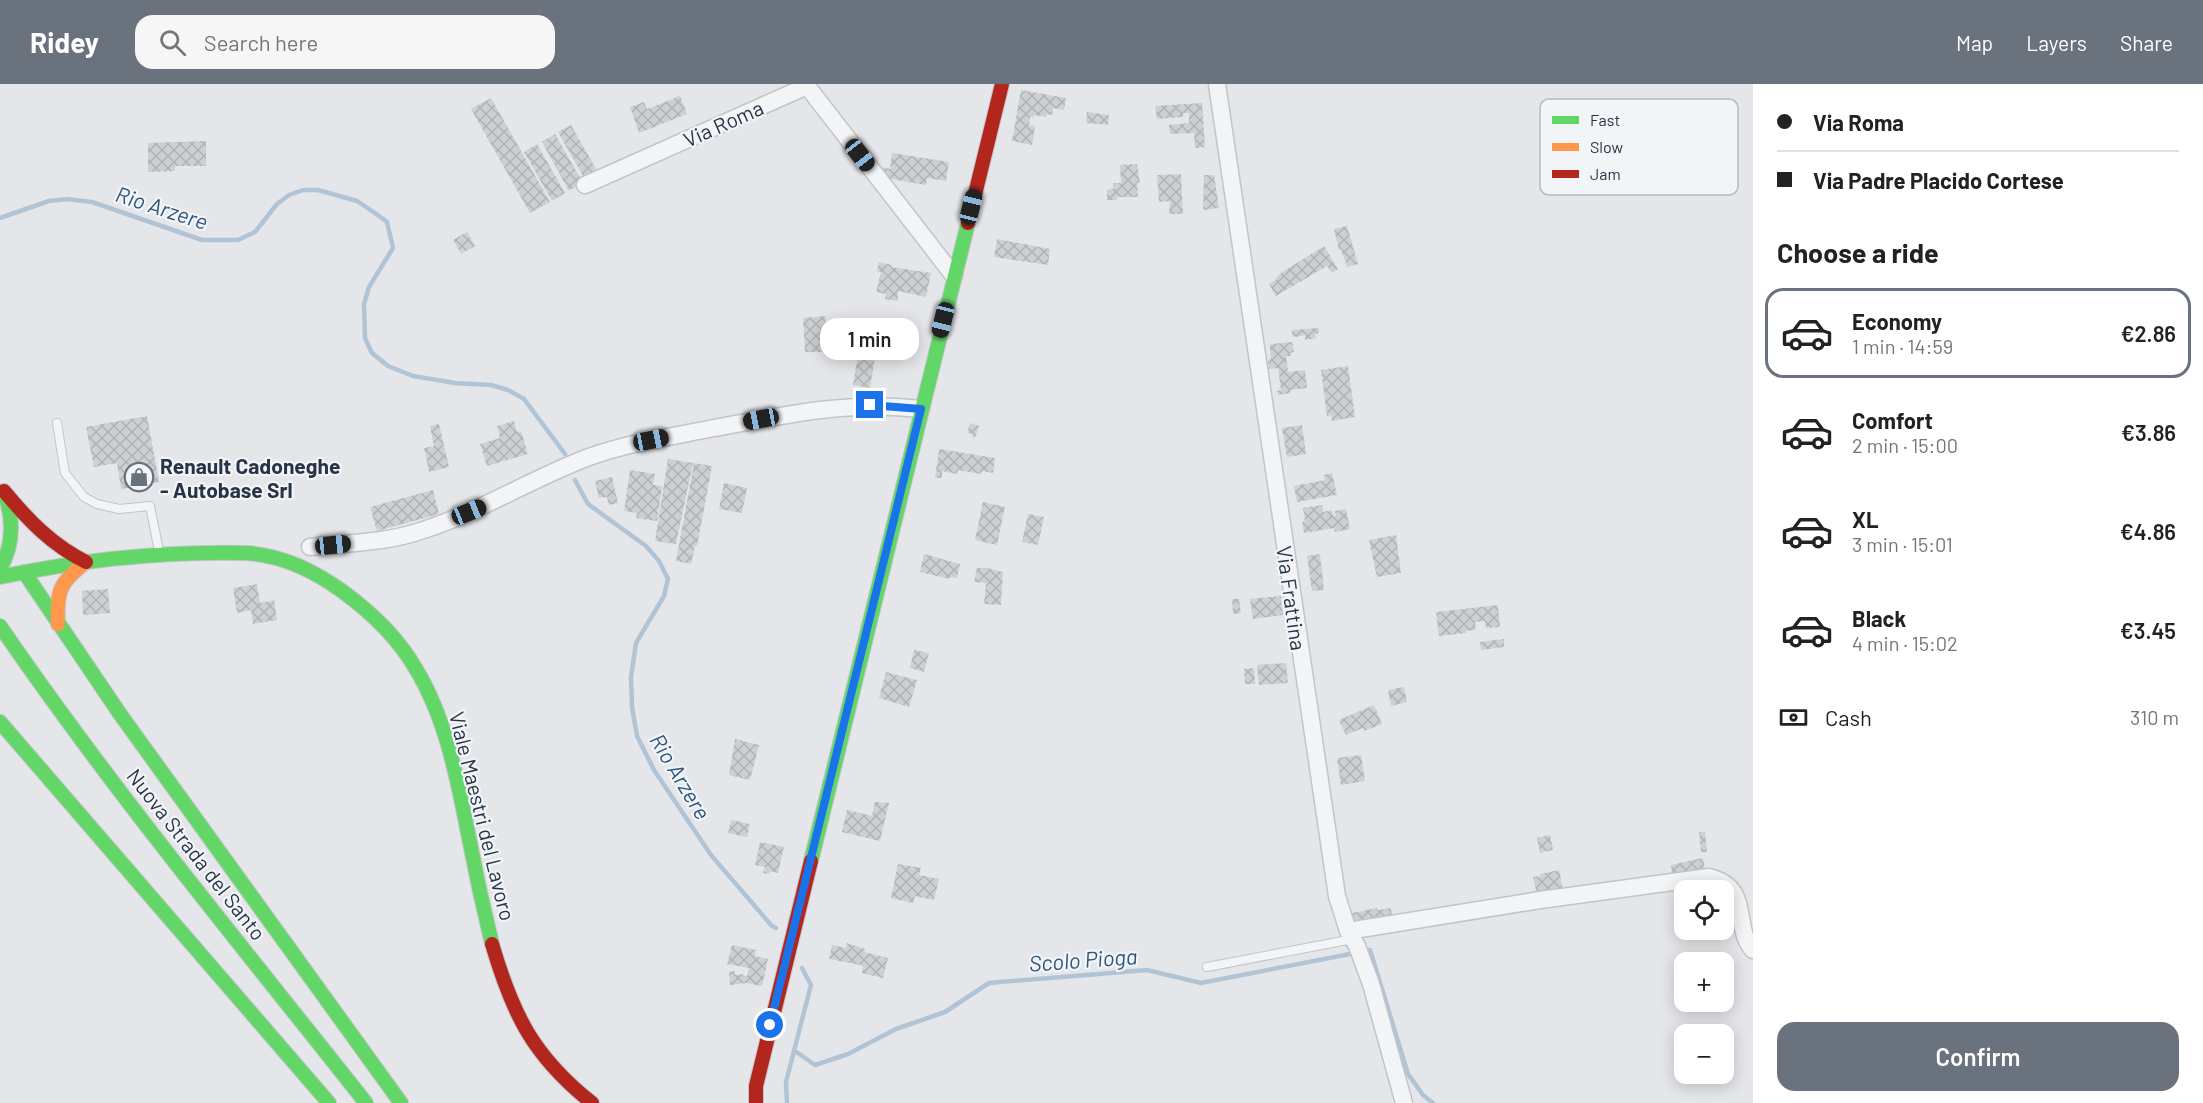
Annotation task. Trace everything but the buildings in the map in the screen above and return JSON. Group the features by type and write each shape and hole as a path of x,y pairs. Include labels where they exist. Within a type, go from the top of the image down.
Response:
{"main road":[{"path":"756,1103 756,1086 782,976 1002,84"},
{"path":"0,569 11,542 12,525 10,507 2,488"},
{"path":"2,488 26,518 50,541 64,552 86,562 59,586 56,598 58,624"},
{"path":"11,542 24,572 120,714 401,1103"},
{"name":"Viale Maestri del Lavoro","path":"0,577 86,562 234,552 269,555 295,564 330,582 365,608 390,634 417,668 441,724 497,961 515,1008 531,1037 550,1064 572,1087 592,1103"},
{"name":"Nuova Strada del Santo","path":"0,626 93,756 366,1103"},
{"path":"0,722 329,1103"},
{"path":"747,1103 756,1086"}],"street":[{"name":"Via Frattina","path":"1217,84 1336,896 1371,984 1404,1103"},
{"name":"Via Roma","path":"585,185 807,86 954,276"},
{"path":"310,547 379,540 414,533 485,505 588,457 629,445 841,406 870,405 921,409"},
{"path":"1355,944 1540,900 1709,877 1720,880 1734,892 1740,905 1746,938 1753,950"}],"lane":[{"path":"57,423 64,473 84,497 97,504 119,509 150,506 160,556"},
{"path":"1207,967 1355,944"}],"waterway":[{"name":"Rio Arzere","path":"0,218 49,201 67,199 92,202 202,240 238,240 255,232 277,204 289,195 303,190 318,190 357,201 387,222 393,248 369,287 364,304 365,338 372,353 388,366 413,376 455,383 491,385 508,390 524,399 565,454"},
{"name":"Rio Arzere","path":"575,480 588,504 646,546 659,561 668,579 664,596 636,643 631,677 632,707 637,736 654,770 711,855 776,928"},
{"name":"Scolo Pioga","path":"1364,952 1370,950 1408,1074 1423,1095 1433,1103"},
{"name":"Scolo Pioga","path":"795,1051 815,1065 848,1054 896,1029 945,1012 989,983 1147,970 1201,983 1355,953"},
{"name":"Rio Arzere","path":"787,1103 786,1082 811,985 802,968"}],"traffic: fast":[{"path":"811,861 968,223"},
{"path":"0,569 8,552 11,534 6,498"},
{"path":"0,577 122,558 246,553 285,560 320,576 342,591 373,617 401,647 416,669 435,708 455,770 492,944"},
{"path":"24,572 120,714 401,1103"},
{"path":"0,626 133,808 366,1103"},
{"path":"0,722 329,1103"}],"traffic: slow":[{"path":"58,624 61,588 70,575 86,562"}],"traffic: jam":[{"path":"968,223 1002,84"},
{"path":"4,491 41,531 62,548 86,562"},
{"path":"756,1103 756,1086 811,861"},
{"path":"492,944 508,992 528,1032 554,1068 592,1103"}],"place":[{"name":"Renault Cadoneghe - Autobase Srl","path":"139,477"}],"route":[{"path":"770,1025 921,409 870,405"}]}
